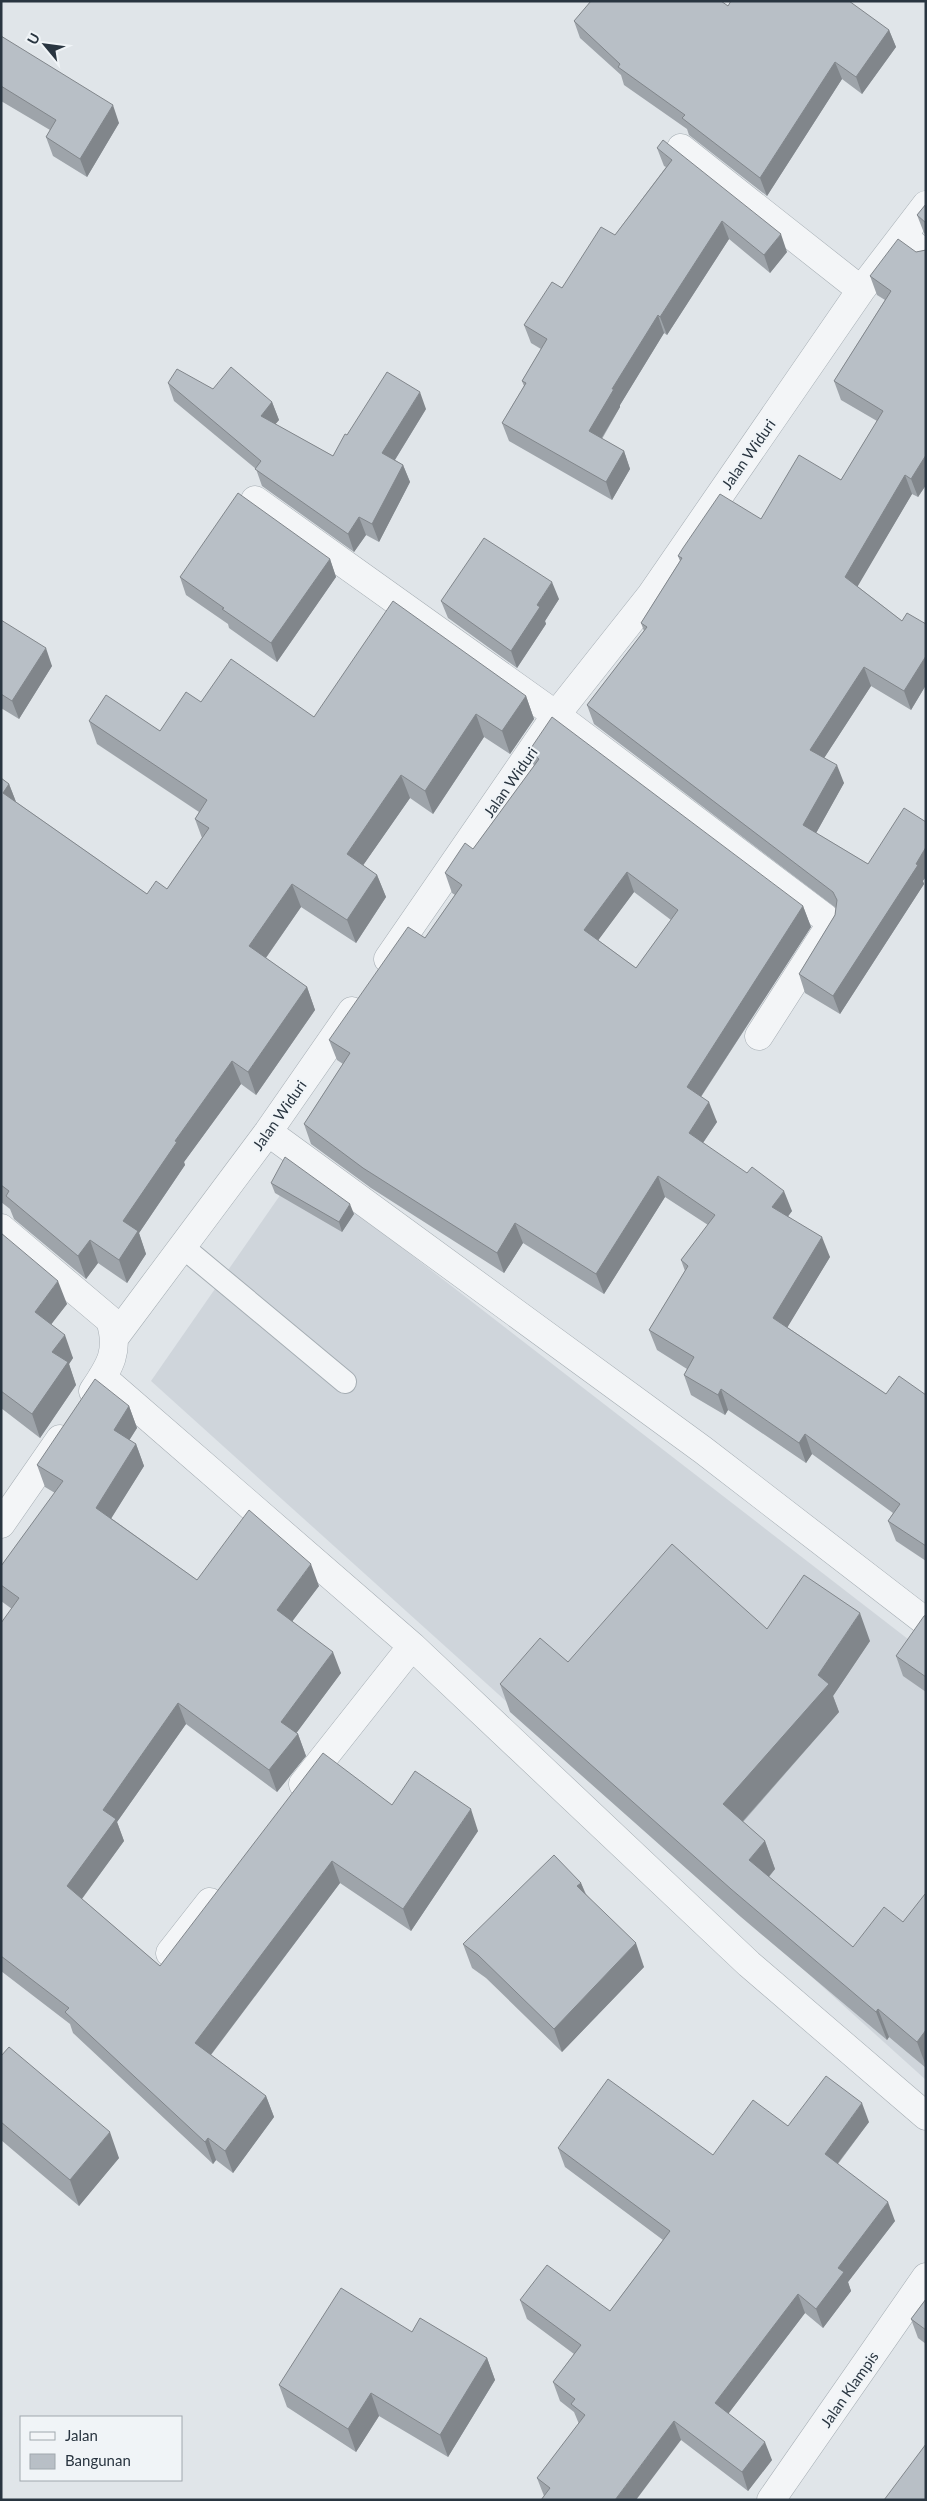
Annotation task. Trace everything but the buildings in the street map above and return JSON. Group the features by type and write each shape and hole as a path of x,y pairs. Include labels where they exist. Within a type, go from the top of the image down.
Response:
{"street":[{"path":"681,148 861,290"},
{"name":"Jalan Widuri","path":"115,1337 184,1248 268,1132 556,715 651,594 861,290 926,205"},
{"path":"903,236 926,255"},
{"path":"255,500 556,715 829,922 827,930 759,1036"},
{"path":"268,1132 702,1450 926,1622"},
{"path":"1,1228 110,1320 115,1337 115,1349 102,1377 1,1524"},
{"path":"102,1377 412,1646 749,1964 926,2116"},
{"path":"285,1807 412,1646"},
{"path":"170,1953 224,1884"},
{"name":"Jalan Klampis","path":"771,2500 926,2278"}],"lane":[{"path":"184,1248 345,1382"}],"shaded area":[{"path":"299,1168 926,1653 926,2080 151,1381"}]}
